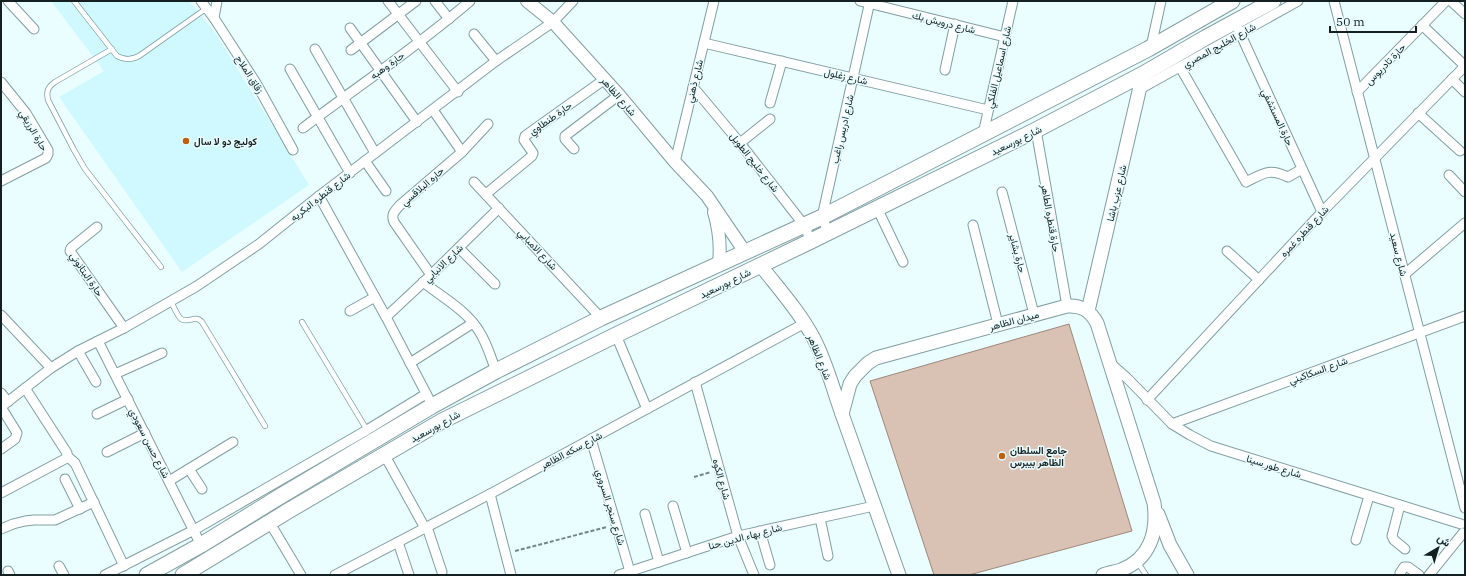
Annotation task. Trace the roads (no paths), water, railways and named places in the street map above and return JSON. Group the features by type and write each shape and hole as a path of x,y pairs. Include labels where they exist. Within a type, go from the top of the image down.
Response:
{"main road":[{"name":"شارع بورسعيد","path":"147,575 202,545 429,400 496,371 601,318 822,217 1152,47 1229,1"},
{"name":"شارع بورسعيد","path":"183,575 384,454 442,421 1036,130 1237,27 1273,1"},
{"name":"شارع عزب باشا","path":"1088,311 1143,74"},
{"name":"شارع الظاهر","path":"761,266 805,323 822,355 842,414"},
{"name":"ميدان الظاهر","path":"842,414 850,384 868,362 876,358 1067,306 1081,307 1088,311"},
{"path":"1088,311 1096,323 1111,364 1154,503 1170,545 1187,575"},
{"path":"842,414 899,575"},
{"path":"1102,575 1121,570 1137,561 1150,543 1155,530 1156,516 1154,503"}],"street":[{"path":"1,7 8,1 34,29"},
{"name":"زقاق الملاح","path":"201,1 214,18 256,83 293,150"},
{"path":"214,18 217,1"},
{"path":"388,1 458,92"},
{"path":"351,50 416,1"},
{"path":"436,1 449,19"},
{"name":"حارة وهبه","path":"302,128 342,97 420,42 470,1"},
{"name":"شارع الظاهر","path":"527,1 553,22 619,95 675,162 707,196 745,252"},
{"name":"شارع قنطره البكريه","path":"3,405 50,368 98,340 124,328 171,302 259,244 350,172 458,92 496,61 553,22 573,1"},
{"name":"شارع ذهني","path":"675,162 714,1"},
{"name":"شارع درويش بك","path":"860,1 870,2 1005,37"},
{"name":"شارع اسماعيل الفلكي","path":"983,134 1013,1"},
{"path":"1152,47 1160,1"},
{"name":"شارع الخليج المصري","path":"1140,89 1180,67 1237,27 1298,1"},
{"name":"شارع سعيد","path":"1334,1 1465,508"},
{"name":"حارة تادريوس","path":"1357,92 1446,1"},
{"path":"1452,1 1465,14"},
{"name":"شارع ادريس راغب","path":"822,217 870,2"},
{"path":"945,70 955,24"},
{"path":"1422,25 1465,66"},
{"name":"حارة المستشفي","path":"1237,27 1322,212"},
{"path":"350,28 417,122"},
{"path":"474,34 496,61"},
{"name":"شارع زغلول","path":"704,43 988,110"},
{"path":"315,50 375,153"},
{"path":"770,103 782,61"},
{"name":"شارع قنطره غمره","path":"1147,400 1374,157 1465,66"},
{"path":"1180,67 1246,182 1266,172 1276,172 1288,177 1302,169"},
{"path":"290,69 350,172"},
{"name":"حارة طنطاوي","path":"486,194 532,156 532,150 524,140 525,136 605,79"},
{"path":"1452,79 1465,92"},
{"name":"حارة الرزيقي","path":"1,82 26,113 48,150 46,158 1,181"},
{"name":"شارع خليج الطويل","path":"693,87 740,142 804,225 811,241"},
{"path":"574,149 565,139 565,136 619,95"},
{"path":"433,110 462,152"},
{"path":"1418,113 1460,151"},
{"path":"740,142 770,119"},
{"name":"حاره البلاقسي","path":"431,274 394,222 392,214 399,206 462,152 488,124"},
{"name":"حارة قنطره الطاهر","path":"1036,130 1067,306"},
{"path":"365,161 386,190"},
{"path":"1449,175 1465,192"},
{"name":"شارع الامبابي","path":"474,182 601,318"},
{"name":"حارة بشاير","path":"1002,192 1034,314"},
{"path":"320,196 429,400"},
{"name":"شارع الظاهر","path":"707,196 717,222 720,236 721,250 719,263"},
{"name":"شارع الانبابي","path":"386,317 499,208"},
{"path":"877,208 902,262"},
{"path":"822,217 828,232"},
{"path":"1405,274 1465,224"},
{"path":"973,225 998,324"},
{"name":"حارة البتانوني","path":"97,227 71,248 70,251 124,328"},
{"path":"459,248 495,284"},
{"path":"1227,251 1259,280"},
{"path":"423,282 465,314 474,323 480,332 496,371"},
{"path":"350,311 375,297"},
{"path":"2,316 50,368"},
{"name":"شارع السكاكيني","path":"1172,424 1465,316"},
{"path":"410,363 474,323"},
{"name":"شارع سكه الظاهر","path":"336,575 490,494 805,323"},
{"path":"616,335 647,409"},
{"name":"شارع حسن سعودي","path":"98,340 202,545"},
{"path":"78,351 96,382"},
{"path":"115,374 162,352"},
{"name":"شارع طور سينا","path":"1111,364 1127,378 1172,424 1211,446 1400,505 1463,528"},
{"name":"شارع الكوه","path":"695,382 738,536 754,575"},
{"path":"25,388 67,454 75,463 124,566"},
{"path":"1,394 3,405 17,433 15,439 1,449"},
{"path":"96,414 128,399"},
{"name":"شارع بورسعيد","path":"105,575 194,530 367,430 429,400"},
{"path":"107,452 145,433"},
{"name":"شارع سنجر السروري","path":"591,439 630,573"},
{"path":"169,481 233,442"},
{"path":"1,493 65,459 67,454"},
{"path":"384,454 426,527 442,572"},
{"path":"189,469 202,489"},
{"path":"65,479 80,509"},
{"path":"490,494 511,575"},
{"path":"1356,540 1369,496"},
{"path":"1,529 25,521 54,520 94,502"},
{"path":"1400,505 1392,536 1394,540 1405,550"},
{"path":"673,506 686,553"},
{"name":"شارع بهاء الدين حنا","path":"619,575 630,573 658,562 738,536 874,506"},
{"path":"645,514 658,562"},
{"path":"820,518 828,556"},
{"path":"270,522 301,575"},
{"path":"1429,575 1463,528"},
{"path":"760,531 770,565"},
{"path":"398,542 409,575"},
{"path":"59,566 64,575"},
{"path":"1400,573 1404,568 1408,567 1418,575"}],"lane":[{"path":"74,1 117,56 132,60 207,8"},
{"path":"112,49 54,82 49,86 46,93 48,100 85,169 161,267"},
{"path":"171,302 179,317 183,320 195,318 202,322 265,426"},
{"path":"302,322 367,430"},
{"path":"1137,561 1146,575"}],"place":[{"name":"كوليج دو لا سال","path":"186,141"},
{"name":"جامع السلطان الظاهر بيبرس","path":"1002,456"}]}
